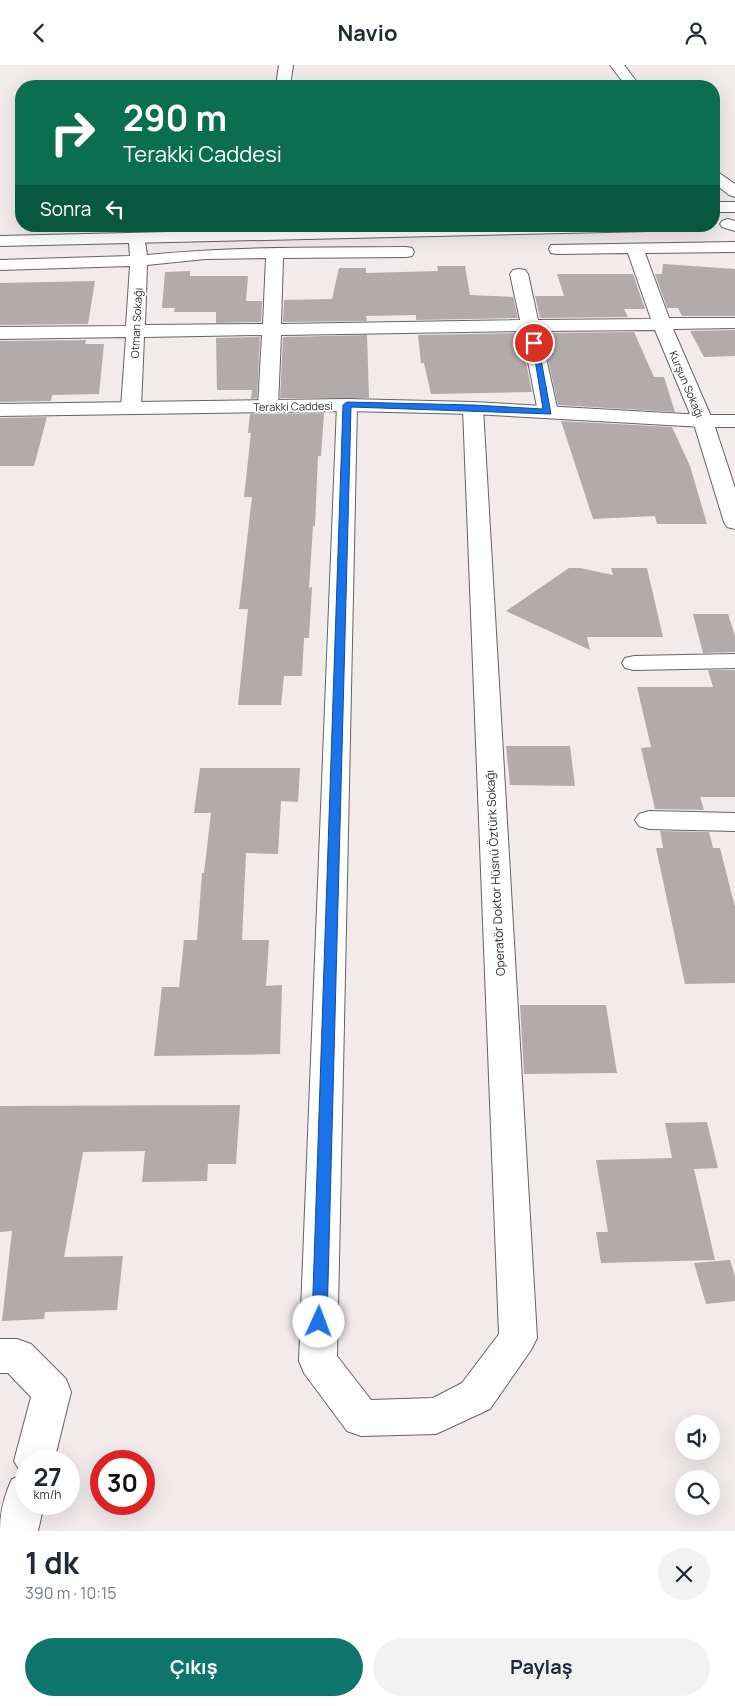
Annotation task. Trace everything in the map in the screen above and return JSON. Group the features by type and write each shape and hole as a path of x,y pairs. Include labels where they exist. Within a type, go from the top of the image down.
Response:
{"main road":[{"path":"284,80 286,65"},
{"path":"616,65 628,80"},
{"path":"720,176 735,180"},
{"path":"720,180 735,191"},
{"path":"720,207 735,207"},
{"path":"0,241 394,232"},
{"name":"Otman Sokağı","path":"132,408 139,261 136,238"},
{"path":"557,249 735,247"},
{"name":"Kurşun Sokağı","path":"635,248 662,325 703,421 735,522"},
{"path":"0,265 139,261 205,254 406,252"},
{"path":"268,406 275,253"},
{"path":"519,274 548,412"},
{"path":"0,333 735,323"},
{"name":"Terakki Caddesi","path":"0,410 347,405 473,408 703,421 735,421"},
{"name":"Operatör Doktor Hüsnü Öztürk Sokağı","path":"347,405 318,1361 361,1418 436,1416 476,1396 518,1338 473,408"},
{"path":"634,663 735,661"},
{"path":"649,820 735,821"},
{"path":"0,1356 16,1356 52,1392 37,1450"},
{"path":"17,1531 21,1515"}],"building":[{"path":"663,264 735,269 735,316 682,316 678,308 667,308 655,274 662,274"},
{"path":"437,266 465,266 470,295 513,297 518,318 416,320 416,315 366,316 367,321 283,322 284,300 332,299 339,268 366,268 366,273 438,271"},
{"path":"190,271 190,276 248,276 246,301 262,301 261,322 216,323 216,312 174,312 175,308 162,308 165,272"},
{"path":"557,274 633,274 645,309 624,309 628,317 540,318 535,296 564,296"},
{"path":"95,281 88,324 0,325 0,283"},
{"path":"735,330 735,356 704,357 690,331"},
{"path":"634,332 654,377 664,377 675,412 558,405 542,333"},
{"path":"520,333 532,392 431,394 424,363 421,363 418,335"},
{"path":"367,335 369,398 280,398 283,337"},
{"path":"260,337 257,398 251,399 252,390 217,390 216,338"},
{"path":"86,340 85,344 104,344 99,394 52,395 51,401 0,402 0,341"},
{"path":"324,413 321,456 318,456 315,526 313,526 309,588 312,587 309,638 304,638 302,676 284,676 281,705 238,705 248,609 239,609 252,497 244,497 251,433 248,433 250,414"},
{"path":"47,417 34,466 0,466 0,418"},
{"path":"561,421 672,427 690,466 707,524 657,524 655,516 593,519"},
{"path":"569,568 580,568 613,575 611,568 647,568 663,637 587,637 590,650 506,611"},
{"path":"693,614 728,614 735,636 735,652 703,653"},
{"path":"708,670 735,670 735,797 700,797 704,810 655,809 641,748 651,747 637,687 713,687"},
{"path":"506,746 570,746 575,786 510,785"},
{"path":"200,768 300,768 298,802 281,801 278,854 246,853 242,940 269,940 266,986 282,985 280,1054 154,1056 162,987 179,987 184,940 197,940 202,873 204,873 211,813 194,813"},
{"path":"660,831 709,832 713,848 720,848 735,907 735,983 685,984 656,848 663,848"},
{"path":"520,1005 606,1005 617,1073 524,1074"},
{"path":"240,1105 236,1164 208,1164 207,1181 142,1182 145,1151 83,1152 64,1257 123,1256 117,1310 45,1312 44,1319 2,1321 12,1231 0,1232 0,1106"},
{"path":"707,1122 718,1168 694,1169 715,1260 601,1263 596,1232 608,1232 596,1160 672,1158 665,1123"},
{"path":"730,1260 735,1277 735,1301 706,1304 694,1263"}],"route":[{"path":"319,1322 347,405 548,412 534,343"}]}
